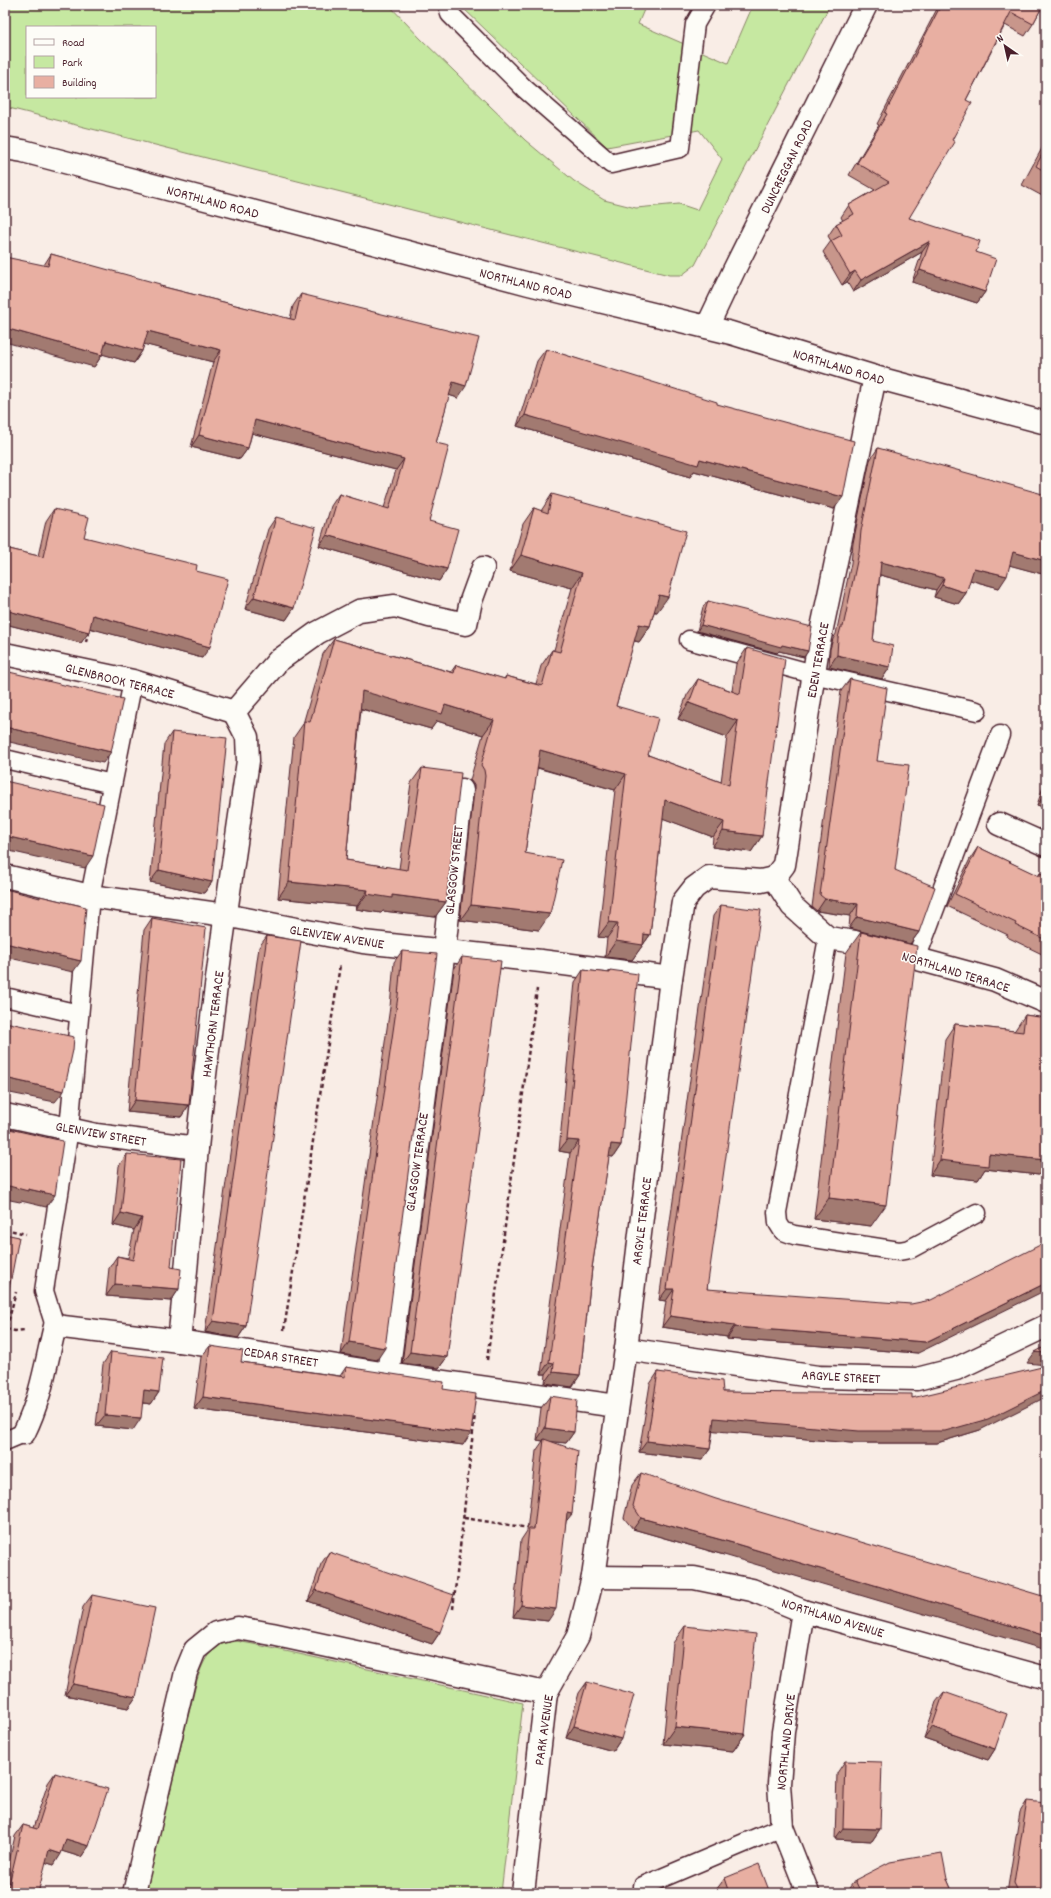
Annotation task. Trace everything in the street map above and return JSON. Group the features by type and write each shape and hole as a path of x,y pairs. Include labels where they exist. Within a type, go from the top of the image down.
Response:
{"street":[{"name":"DUNCREGGAN ROAD","path":"707,327 866,5"},
{"name":"NORTHLAND ROAD","path":"5,148 23,151 529,284 707,327 876,377 1046,423"},
{"name":"EDEN TERRACE","path":"774,878 784,865 813,674 876,377"},
{"path":"234,712 278,661 318,633 359,611 395,606 466,624 471,601 483,568"},
{"name":"GLENBROOK TERRACE","path":"5,654 132,681 234,712"},
{"name":"HAWTHORN TERRACE","path":"179,1341 190,1238 197,1148 225,915 248,761 247,737 234,712"},
{"name":"GLASGOW STREET","path":"444,950 462,790"},
{"path":"999,824 1046,845"},
{"name":"GLENVIEW AVENUE","path":"5,876 90,896 225,915 364,942 541,961 671,978"},
{"name":"ARGYLE TERRACE","path":"593,1576 626,1349 671,978 683,902 694,888 709,877 761,880 774,878"},
{"path":"774,878 792,906 828,938"},
{"name":"NORTHLAND TERRACE","path":"828,938 855,942 995,980 1046,1002"},
{"name":"GLASGOW TERRACE","path":"388,1374 444,950"},
{"name":"GLENVIEW STREET","path":"5,1115 96,1135 197,1148"},
{"path":"14,1437 32,1416 40,1394 55,1326"},
{"name":"CEDAR STREET","path":"55,1326 179,1341 388,1374 617,1406"},
{"name":"ARGYLE STREET","path":"626,1349 818,1377 918,1379 956,1369 1046,1326"},
{"name":"NORTHLAND AVENUE","path":"593,1576 694,1578 752,1590 803,1611 1046,1678"},
{"name":"PARK AVENUE","path":"524,1893 546,1694 578,1636 593,1576"},
{"name":"NORTHLAND DRIVE","path":"803,1611 783,1732 779,1784 782,1827 808,1893"},
{"path":"134,1893 186,1672 195,1650 216,1633 238,1628 272,1634 546,1694"}],"lane":[{"path":"448,5 450,14 525,89 611,164 680,148 695,24 706,5"},
{"path":"689,640 813,674 977,711"},
{"path":"55,1326 44,1291 69,1129 90,896 132,681"},
{"path":"916,959 1000,735"},
{"path":"5,759 112,784"},
{"path":"828,938 785,1163 777,1212 778,1223 783,1232 794,1235 899,1251 910,1249 977,1213"},
{"path":"5,997 79,1014"},
{"path":"643,1893 643,1886 782,1827"}],"path":[{"path":"79,669 90,626"},
{"path":"280,1356 344,938"},
{"path":"453,1609 481,1386 541,961"},
{"path":"5,1334 12,1310"},
{"path":"464,1518 531,1528"}],"green space":[{"path":"5,5 389,5 420,38 525,140 574,181 604,200 636,208 679,204 697,210 722,159 699,130 607,147 460,5 646,5 638,24 728,63 753,5 830,5 695,265 682,275 669,275 5,107"},
{"path":"231,1640 523,1703 501,1893 145,1893 197,1680 208,1655 217,1647"}],"building":[{"path":"941,5 1043,5 1033,24 1011,12 966,100 972,103 952,140 955,142 909,218 980,241 976,252 996,259 985,292 920,270 930,241 861,280 855,271 850,274 831,241 842,235 836,224 854,214 849,205 889,182 857,163 887,114 885,113"},
{"path":"1046,147 1046,172 1036,166"},
{"path":"51,254 160,284 160,286 295,320 301,294 479,338 466,386 453,382 436,443 449,446 429,521 458,529 447,569 327,535 339,494 389,509 404,459 255,420 248,448 199,435 221,350 148,331 142,351 106,341 102,355 5,328 5,257 48,266"},
{"path":"546,349 717,402 717,404 854,441 843,497 700,459 698,465 525,415"},
{"path":"878,448 1046,495 1046,561 1013,552 1007,576 974,568 966,593 942,585 944,578 881,562 873,641 893,646 890,667 837,655 838,638 841,627 843,627 859,552 861,531"},
{"path":"552,494 686,531 668,597 659,595 650,626 639,624 616,706 658,718 648,755 729,785 738,721 689,703 698,679 740,694 747,648 785,659 762,836 723,831 724,822 665,800 650,935 644,934 643,945 616,941 618,923 609,922 626,774 540,750 525,853 562,860 550,914 471,905 485,776 481,765 494,720 445,705 442,714 362,691 346,860 407,870 422,768 461,773 446,902 392,895 392,898 367,894 368,890 289,882 304,721 310,722 334,639 454,673 456,665 505,679 506,676 542,686 552,650 560,652 582,573 521,555 534,508 548,513"},
{"path":"54,509 89,517 84,537 197,565 196,571 228,579 210,647 93,615 89,632 5,610 5,548 43,557"},
{"path":"276,517 316,528 294,608 254,597"},
{"path":"708,601 812,627 808,651 782,645 781,647 701,625"},
{"path":"5,671 123,699 111,752 5,727"},
{"path":"850,679 887,688 877,761 909,765 895,870 935,887 919,932 857,917 858,904 825,899 820,895"},
{"path":"172,732 227,738 212,882 159,870"},
{"path":"5,781 104,804 93,856 5,836"},
{"path":"978,847 1039,876 1040,873 1046,876 1046,940 1015,925 1016,923 955,894"},
{"path":"5,889 86,907 81,961 5,943"},
{"path":"721,905 761,910 707,1289 911,1304 931,1300 1046,1242 1046,1283 926,1342 735,1327 735,1325 670,1316 674,1289 667,1289"},
{"path":"152,918 206,928 189,1105 135,1100"},
{"path":"861,932 917,946 886,1205 829,1198"},
{"path":"267,936 301,941 246,1326 213,1321"},
{"path":"402,951 437,954 385,1348 349,1342 398,996"},
{"path":"462,957 501,961 447,1357 410,1352"},
{"path":"583,970 610,973 610,970 638,974 621,1145 611,1144 592,1268 580,1375 553,1372 554,1363 549,1362 579,1141 567,1140"},
{"path":"1025,1015 1046,1018 1046,1160 989,1154 988,1166 940,1160 955,1024 1023,1032"},
{"path":"5,1022 74,1037 73,1050 64,1091 5,1078"},
{"path":"5,1128 63,1141 55,1195 28,1189 28,1191 5,1185"},
{"path":"127,1154 181,1159 171,1267 181,1269 179,1289 115,1284 117,1256 133,1260 142,1218 121,1213"},
{"path":"5,1234 19,1237 6,1305 5,1305"},
{"path":"210,1346 243,1351 241,1362 345,1377 346,1367 444,1382 443,1389 476,1394 471,1433 203,1397"},
{"path":"1046,1346 1046,1353 1035,1352"},
{"path":"111,1352 163,1358 159,1392 144,1390 141,1418 105,1415"},
{"path":"1046,1366 1046,1390 988,1419 945,1431 859,1431 714,1418 710,1449 647,1441 658,1372 722,1381 723,1392 912,1394 912,1398"},
{"path":"550,1396 577,1400 574,1432 545,1428"},
{"path":"544,1439 578,1451 572,1514 567,1513 556,1609 521,1605 529,1529 534,1529"},
{"path":"641,1473 716,1499 1046,1597 1046,1636 733,1543 641,1518 633,1506"},
{"path":"329,1552 454,1595 440,1632 316,1590"},
{"path":"92,1595 155,1608 136,1697 73,1684"},
{"path":"685,1626 756,1634 745,1734 675,1727"},
{"path":"587,1682 634,1695 621,1739 574,1726"},
{"path":"944,1692 1007,1714 995,1749 932,1727"},
{"path":"845,1761 882,1762 880,1829 843,1828"},
{"path":"55,1773 108,1789 89,1846 66,1839 61,1854 49,1850 38,1893 7,1893 23,1825 37,1829"},
{"path":"1027,1801 1046,1803 1046,1893 1019,1893 1014,1883"},
{"path":"942,1853 947,1879 953,1893 861,1893 855,1880 890,1862"},
{"path":"759,1864 770,1893 730,1893 725,1878"}]}
